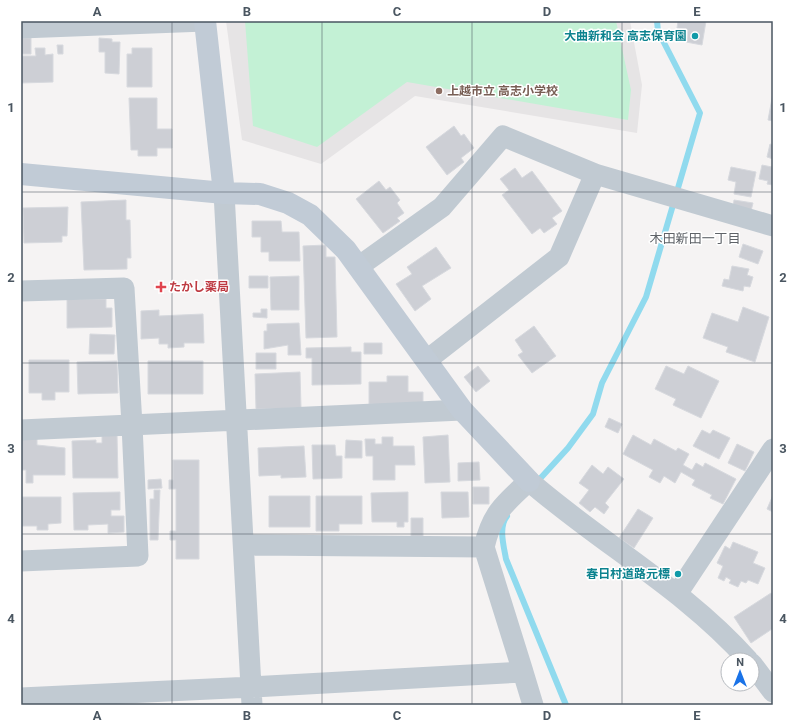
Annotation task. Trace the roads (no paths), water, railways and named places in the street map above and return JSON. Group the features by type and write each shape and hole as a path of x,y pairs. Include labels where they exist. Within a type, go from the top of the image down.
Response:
{"street":[{"path":"21,28 102,22 205,21 224,193 252,696"},
{"path":"358,267 442,207 503,136 595,174 773,226"},
{"path":"21,174 224,193 260,194 288,203 310,215 346,250 462,410 530,482 677,594 725,634 741,652"},
{"path":"427,360 559,257 595,174"},
{"path":"21,291 124,288 138,556 21,561"},
{"path":"21,430 237,419 462,410"},
{"path":"677,594 773,449"},
{"path":"530,482 506,502 496,515 488,528 484,547 532,705"},
{"path":"244,545 484,547"},
{"path":"21,698 252,696 523,672"},
{"path":"760,675 773,692"}],"waterway":[{"path":"537,482 568,448 593,414 602,383 646,297 700,113 658,31 657,21"},
{"path":"507,516 504,521 502,531 506,559 566,705"}],"place":[{"name":"大曲新和会 高志保育園","path":"695,36"},
{"name":"上越市立 高志小学校","path":"439,91"},
{"name":"たかし薬局","path":"161,287"},
{"name":"春日村道路元標","path":"678,574"}],"district":[{"name":"木田新田一丁目","path":"695,238"}]}
